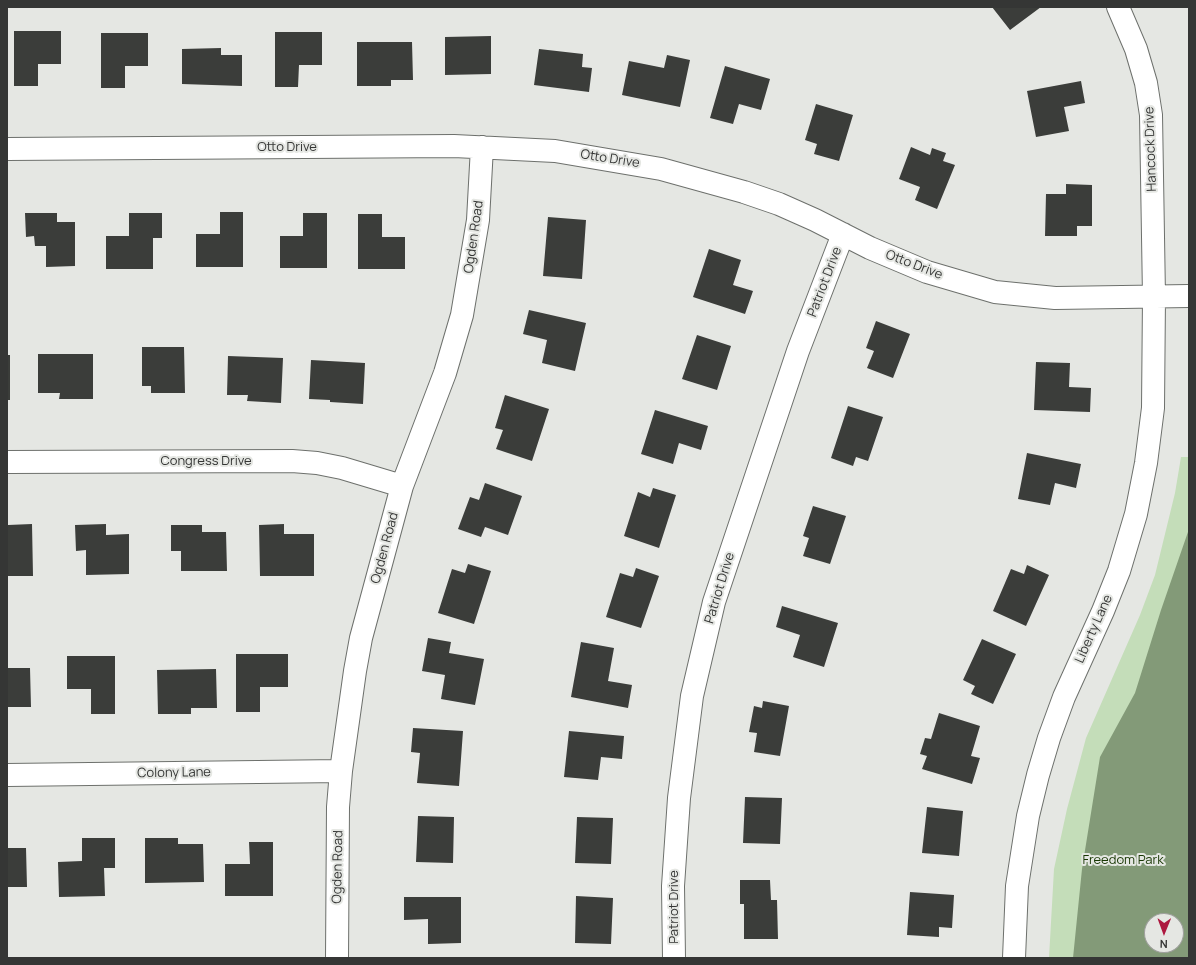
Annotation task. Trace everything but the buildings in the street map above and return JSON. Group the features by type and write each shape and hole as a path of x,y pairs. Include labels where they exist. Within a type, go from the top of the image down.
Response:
{"street":[{"name":"Hancock Drive","path":"1118,7 1136,49 1146,83 1150,108 1154,297"},
{"name":"Otto Drive","path":"7,149 482,147 555,151 661,169 703,180 779,204 927,272 995,292 1055,298 1189,296"},
{"name":"Ogden Road","path":"337,958 338,807 341,771 362,638 402,486 445,372 462,315 478,220 482,147"},
{"name":"Patriot Drive","path":"674,958 673,886 679,798 692,696 710,617 798,351 843,234"},
{"name":"Liberty Lane","path":"1014,958 1017,886 1028,816 1038,775 1049,738 1064,697 1119,571 1136,514 1146,463 1152,408 1154,297"},
{"name":"Congress Drive","path":"7,462 292,461 317,463 342,468 402,486"},
{"name":"Colony Lane","path":"7,775 341,771"}],"green space":[{"name":"Freedom Park","path":"1181,457 1189,457 1189,958 1049,958 1054,869 1067,809 1086,738 1140,615 1155,575 1175,493"}],"shaded area":[{"name":"Freedom Park","path":"1189,529 1189,958 1073,958 1082,869 1100,757 1135,693 1161,610"}]}
